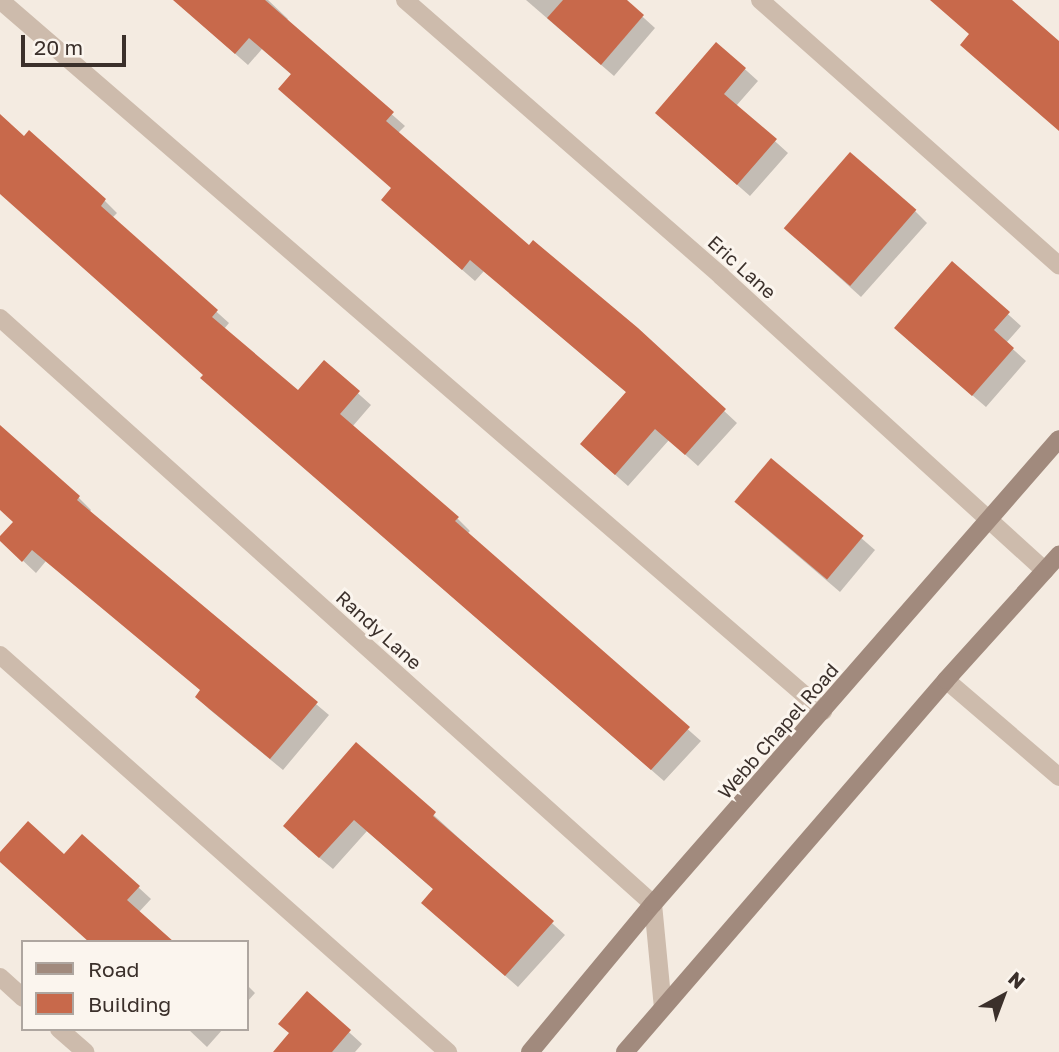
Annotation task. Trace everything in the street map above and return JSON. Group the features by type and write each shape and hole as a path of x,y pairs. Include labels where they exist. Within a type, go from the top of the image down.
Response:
{"main road":[{"name":"Webb Chapel Road","path":"530,1052 653,904 1059,439"},
{"path":"625,1052 946,680 1059,555"}],"street":[{"path":"0,0 823,711"},
{"name":"Eric Lane","path":"405,0 721,276 1045,570"},
{"path":"760,0 1059,265"},
{"name":"Randy Lane","path":"0,318 653,904"},
{"path":"0,655 448,1052"},
{"path":"946,680 1059,777"},
{"path":"653,904 663,1007"},
{"path":"0,977 21,996"},
{"path":"61,1031 85,1052"}],"building":[{"path":"173,0 265,0 394,112 386,121 529,245 533,240 638,328 726,409 685,455 655,429 615,475 580,444 626,392 470,260 462,270 381,200 391,188 278,89 291,74 249,38 235,54"},
{"path":"563,0 627,0 644,15 601,65 547,18"},
{"path":"930,0 1012,0 1059,41 1059,131 960,45 969,34"},
{"path":"716,42 746,68 724,94 777,139 737,185 655,113"},
{"path":"0,114 24,136 29,130 106,199 101,206 218,310 212,317 298,390 324,360 360,391 340,414 459,517 455,521 690,727 651,770 200,378 203,375 0,194"},
{"path":"850,152 916,210 850,286 784,228"},
{"path":"952,261 1010,312 994,330 1014,348 972,396 894,328"},
{"path":"0,425 80,496 77,500 318,702 270,759 195,697 200,690 32,550 22,562 0,541 0,536 13,522 0,510"},
{"path":"771,458 864,536 827,579 734,502"},
{"path":"356,742 436,812 433,816 554,921 505,976 421,903 433,889 354,820 319,858 283,826"},
{"path":"28,821 64,854 82,834 140,886 127,900 172,940 87,940 0,862 0,852"},
{"path":"307,991 351,1030 332,1052 273,1052 289,1033 278,1024"}]}
